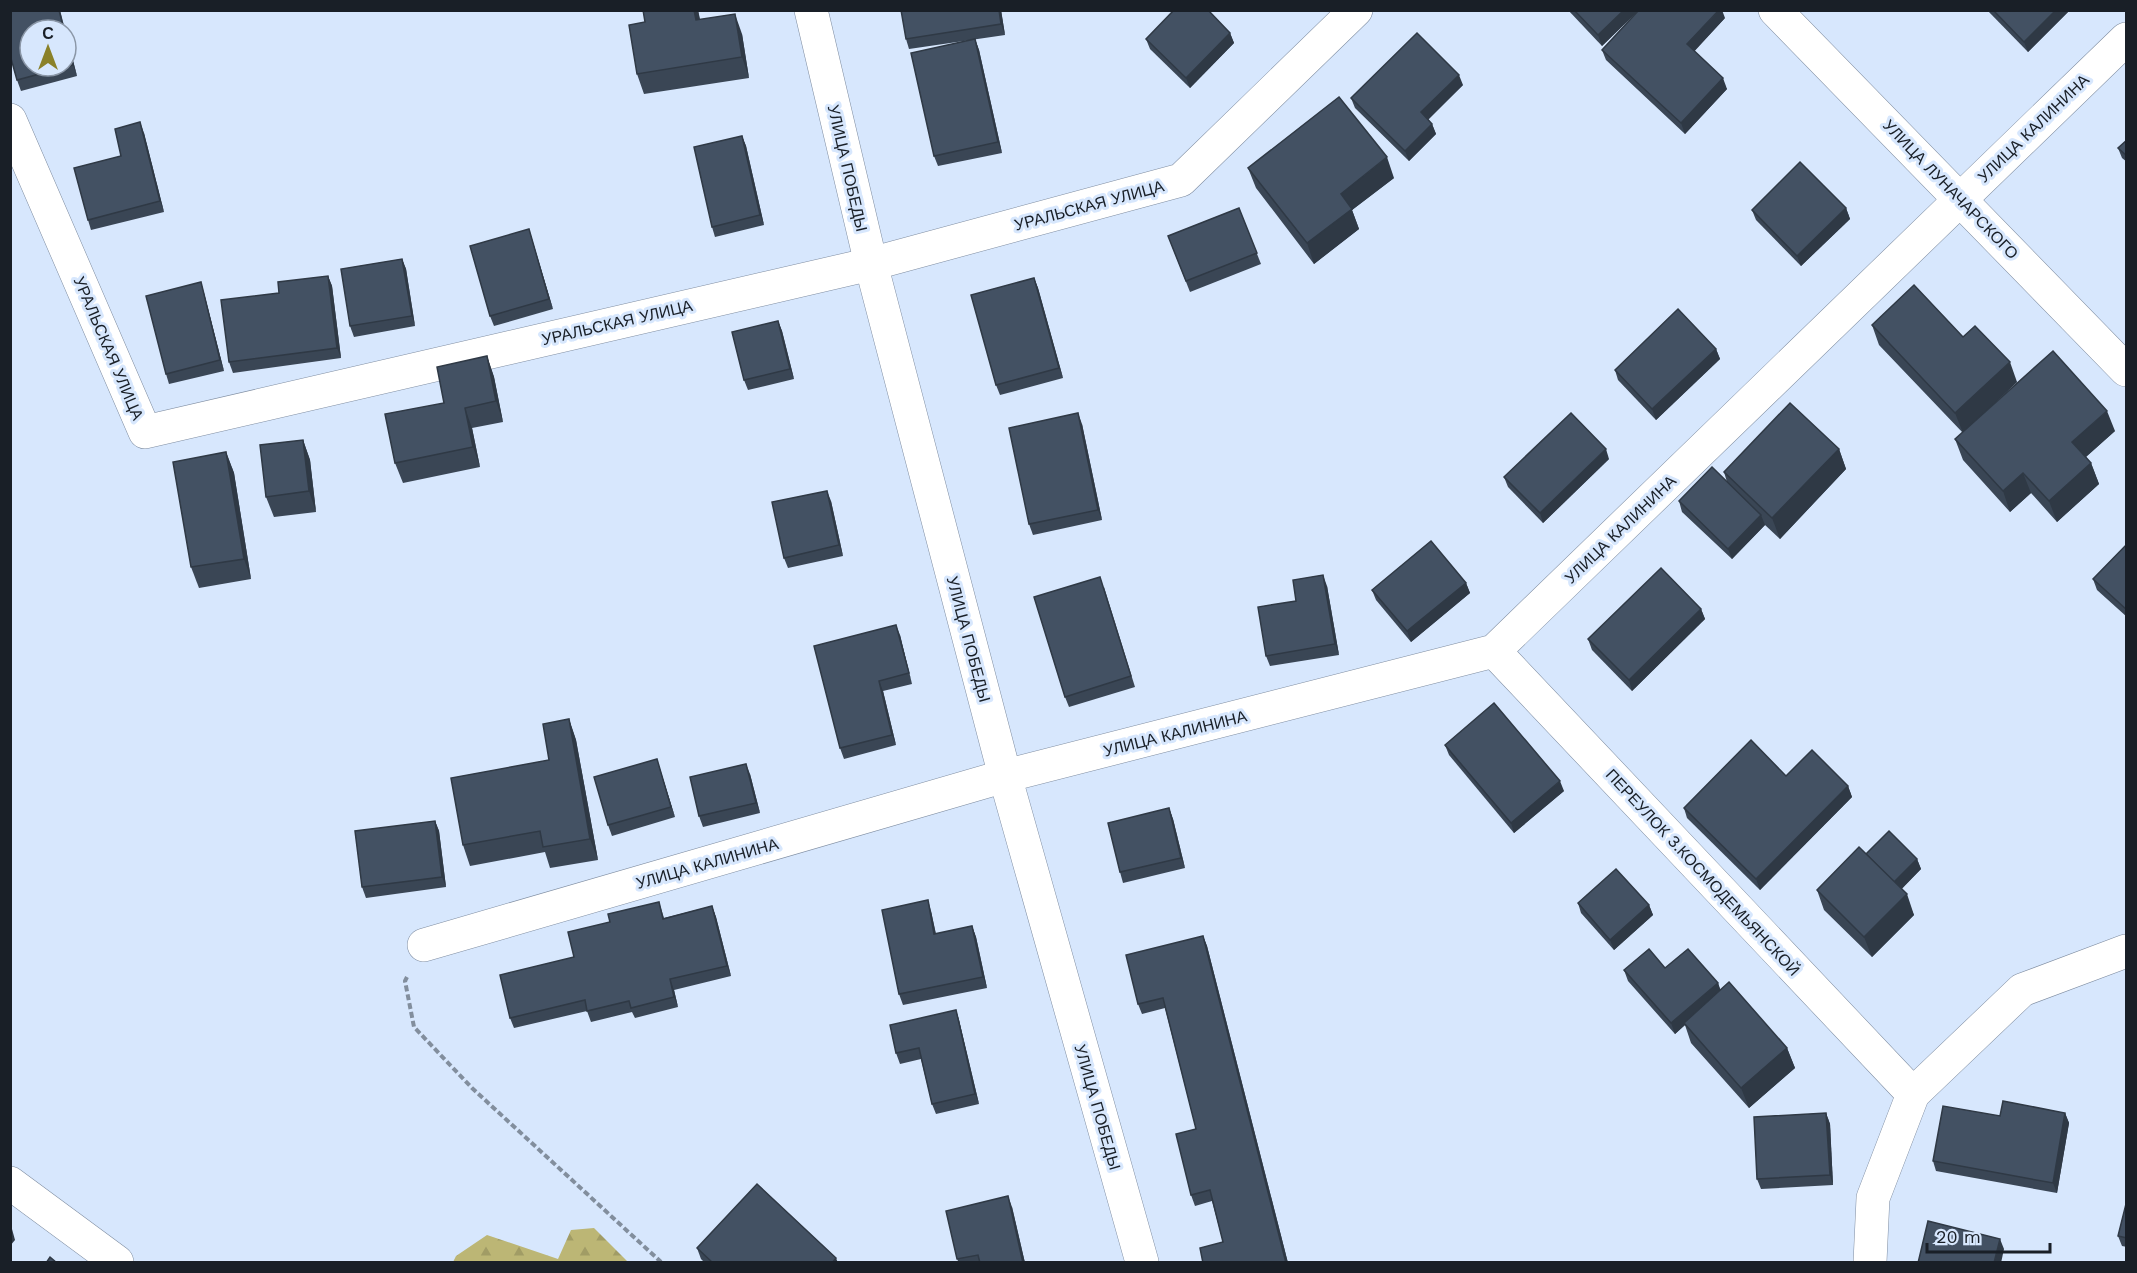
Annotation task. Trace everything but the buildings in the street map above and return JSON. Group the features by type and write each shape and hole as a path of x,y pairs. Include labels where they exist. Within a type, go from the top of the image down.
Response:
{"street":[{"name":"УЛИЦА ПОБЕДЫ","path":"811,10 871,264 1005,776 1142,1263"},
{"name":"УРАЛЬСКАЯ УЛИЦА","path":"10,120 145,432 871,264 1181,180 1356,10"},
{"name":"УЛИЦА ЛУНАЧАРСКОГО","path":"1775,10 2127,370"},
{"name":"УЛИЦА КАЛИНИНА","path":"424,945 1005,776 1494,651 2127,39"},
{"name":"ПЕРЕУЛОК З.КОСМОДЕМЬЯНСКОЙ","path":"1494,651 1913,1094"},
{"path":"1870,1263 1873,1198 1913,1094 2022,990 2127,951"},
{"path":"10,1183 117,1263"}],"path":[{"path":"424,945 405,981 414,1027 472,1088 661,1263"}],"green space":[{"path":"594,1228 628,1262 453,1262 456,1256 487,1235 558,1259 571,1230"}]}
